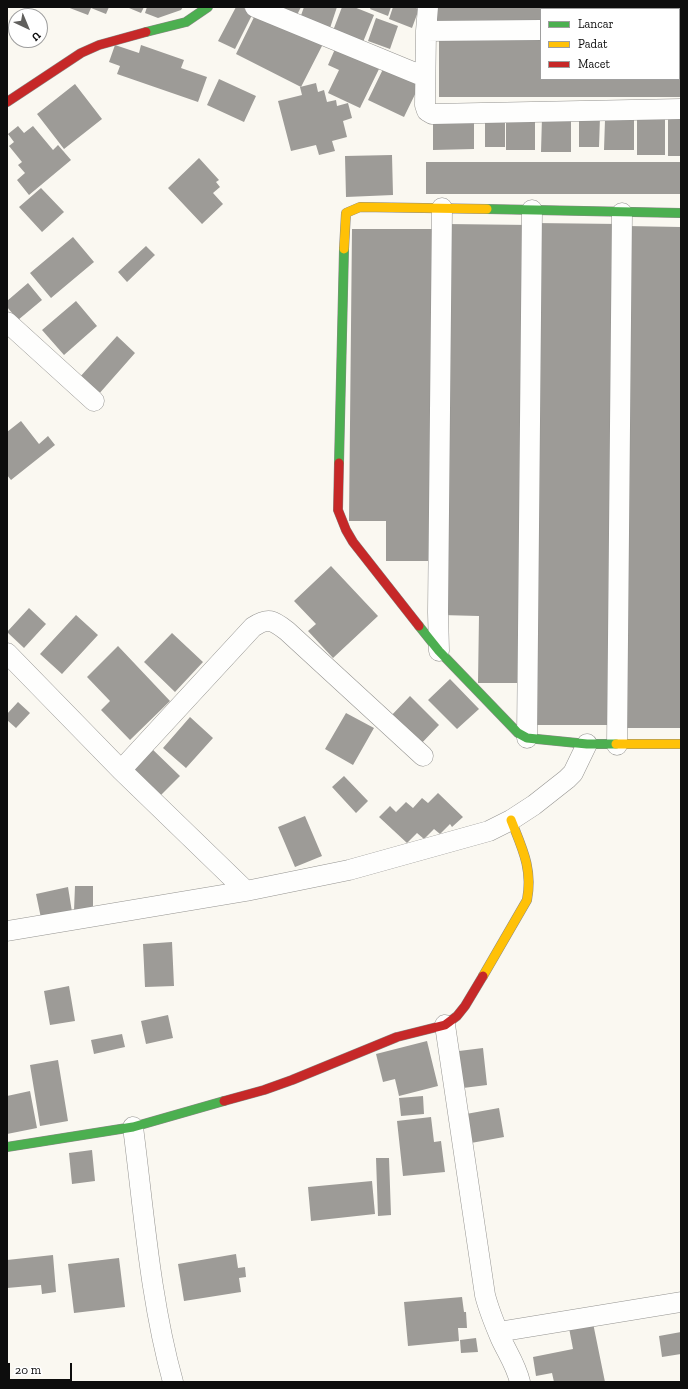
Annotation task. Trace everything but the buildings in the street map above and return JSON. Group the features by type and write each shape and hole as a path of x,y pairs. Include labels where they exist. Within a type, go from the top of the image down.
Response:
{"street":[{"path":"7,102 81,53 99,45 186,22 208,7"},
{"path":"255,7 425,77"},
{"path":"428,7 425,77 426,108 427,111 432,114 681,109"},
{"path":"426,31 540,30"},
{"path":"681,213 360,207 346,213 344,228 338,510 346,530 353,542 439,651 518,733 527,738 587,744 681,744"},
{"path":"439,651 438,612 442,208"},
{"path":"527,738 532,210"},
{"path":"617,745 622,213"},
{"path":"7,322 94,401"},
{"path":"121,770 253,627 262,621 277,623 287,631 423,756"},
{"path":"7,653 121,770 246,890"},
{"path":"7,931 246,890 349,870 489,831 511,820 534,805 567,779 573,773 587,744"},
{"path":"7,1147 134,1127 264,1090 397,1037 445,1025 457,1016 465,1006 526,900 529,890 529,872 526,858 511,820"},
{"path":"445,1025 485,1295 490,1316 513,1360 520,1382"},
{"path":"134,1127 152,1277 167,1361 173,1382"},
{"path":"498,1332 681,1302"}],"traffic: fast":[{"path":"146,32 186,22 208,7"},
{"path":"487,209 681,213"},
{"path":"339,463 344,249"},
{"path":"419,626 439,651 518,733 527,738 587,744 616,744"},
{"path":"7,1147 133,1127 224,1101"}],"traffic: slow":[{"path":"344,249 346,213 360,207 487,209"},
{"path":"616,744 681,744"},
{"path":"483,976 527,900 529,878 522,849 511,820"}],"traffic: jam":[{"path":"7,102 81,53 99,45 146,32"},
{"path":"339,463 338,510 346,530 353,542 419,626"},
{"path":"224,1101 264,1090 292,1080 397,1037 445,1025 457,1016 465,1006 483,976"}]}
